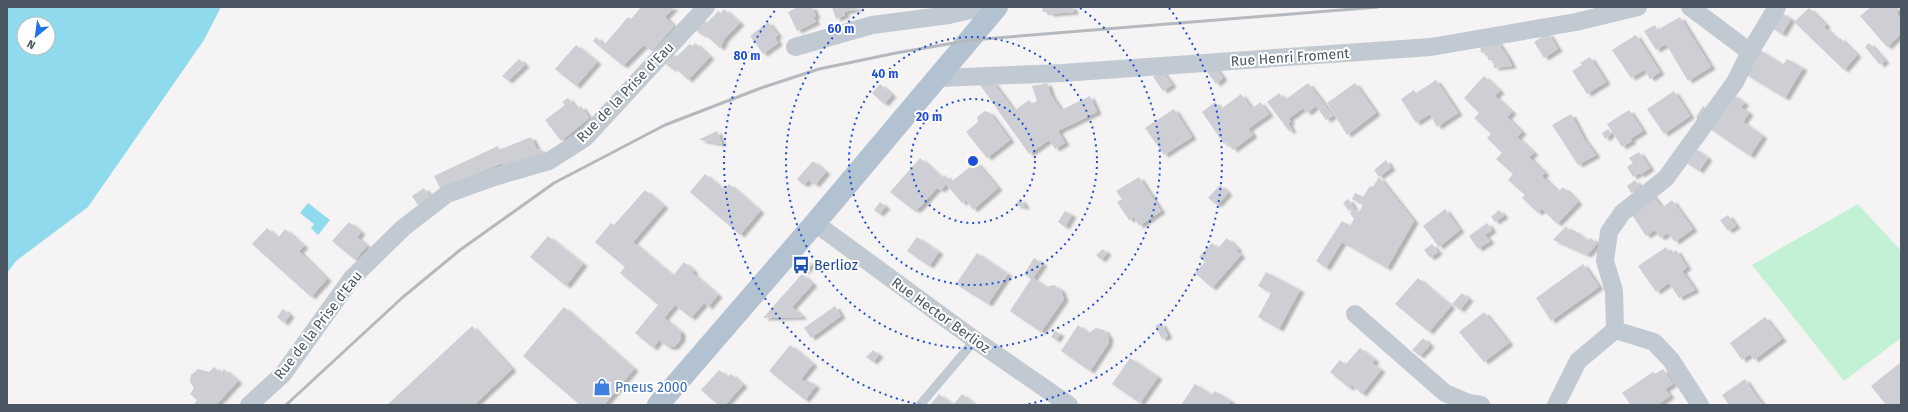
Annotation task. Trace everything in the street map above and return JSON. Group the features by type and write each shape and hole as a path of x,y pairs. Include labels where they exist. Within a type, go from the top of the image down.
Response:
{"main road":[{"path":"658,405 815,224 997,7"}],"street":[{"name":"Rue de la Prise d'Eau","path":"249,405 283,374 352,278 403,228 447,194 494,177 549,161 585,138 706,7"},
{"path":"795,47 872,25 949,15 984,7"},
{"name":"Rue Henri Froment","path":"938,78 1062,72 1431,47 1576,22 1638,7"},
{"path":"1690,7 1750,52"},
{"path":"1615,330 1614,291 1605,261 1609,232 1622,212 1666,178 1735,82 1750,52 1777,7"},
{"name":"Rue Hector Berlioz","path":"815,224 974,340 1070,405"},
{"path":"1355,314 1445,393 1469,403 1481,405"},
{"path":"1556,405 1578,361 1615,330"},
{"path":"1615,330 1654,342 1671,360 1700,405"}],"lane":[{"path":"920,405 974,340"}],"green space":[{"path":"1858,204 1901,251 1901,338 1844,381 1752,265"}],"water":[{"path":"7,7 221,7 204,40 88,207 16,261 7,273"},
{"path":"308,203 330,220 318,235 311,228 314,224 300,213"}],"building":[{"path":"641,7 674,7 665,17 674,26 652,51 644,45 623,66 593,41 596,37 604,45 628,17 631,19"},
{"path":"798,7 812,7 816,16 813,17 816,22 797,31 788,12"},
{"path":"832,7 859,8 844,12 845,15 836,19"},
{"path":"1042,7 1073,7 1074,12 1049,14 1049,12 1043,12"},
{"path":"1871,7 1896,7 1898,9 1897,14 1901,19 1901,34 1887,47 1860,16"},
{"path":"1809,8 1826,25 1824,27 1838,40 1840,38 1857,55 1844,70 1794,22"},
{"path":"724,9 740,23 725,38 720,48 703,33 702,35 693,28 702,19 707,23 718,11 721,13"},
{"path":"1782,13 1791,19 1782,34 1773,29"},
{"path":"1680,17 1711,67 1688,81 1666,44 1656,50 1644,31 1655,25 1657,30"},
{"path":"768,22 778,35 775,37 778,43 763,54 750,36"},
{"path":"1548,33 1558,49 1544,58 1534,42"},
{"path":"1636,35 1660,72 1650,79 1644,70 1631,78 1612,50"},
{"path":"1497,41 1512,66 1494,68 1493,60 1488,60 1487,52 1481,53 1480,44"},
{"path":"695,43 710,57 688,80 674,67 672,69 663,62 671,53 676,57 690,44 692,46"},
{"path":"1869,43 1885,61 1880,65 1865,47"},
{"path":"576,45 597,62 576,86 555,69"},
{"path":"1760,50 1783,65 1787,59 1803,68 1785,98 1745,74"},
{"path":"1590,57 1606,82 1587,94 1572,71 1582,65 1580,63"},
{"path":"519,59 525,65 508,81 502,76"},
{"path":"1215,67 1223,78 1216,84 1207,72"},
{"path":"1162,71 1172,85 1163,91 1153,77"},
{"path":"1484,76 1500,91 1495,96 1512,112 1507,117 1522,132 1517,137 1534,153 1529,157 1545,173 1542,176 1558,192 1563,187 1578,202 1557,224 1542,209 1538,213 1522,198 1525,195 1508,180 1513,174 1496,159 1502,153 1487,138 1491,134 1474,118 1479,113 1464,98"},
{"path":"1436,80 1458,113 1437,127 1430,114 1416,123 1401,99 1414,90 1416,93"},
{"path":"993,82 1014,111 1029,100 1032,104 1037,101 1032,86 1047,83 1051,95 1061,110 1090,96 1097,112 1058,131 1065,143 1055,149 1049,140 1029,154 980,85"},
{"path":"1308,83 1333,116 1326,120 1316,106 1307,113 1303,108 1288,119 1291,121 1288,123 1292,130 1289,131 1267,102 1279,93 1285,100"},
{"path":"1355,83 1376,113 1347,135 1327,103"},
{"path":"880,84 892,95 884,104 872,93"},
{"path":"1674,91 1690,116 1664,134 1647,109"},
{"path":"1241,94 1252,109 1260,102 1269,114 1248,129 1253,135 1233,150 1227,142 1224,144 1202,112 1215,102 1221,109"},
{"path":"1732,94 1745,103 1741,107 1749,113 1743,122 1763,136 1750,156 1709,128"},
{"path":"568,98 577,109 581,106 589,118 561,141 545,120 565,105 562,102"},
{"path":"1703,106 1709,111 1700,123 1696,117"},
{"path":"1174,109 1192,137 1164,155 1145,128"},
{"path":"1629,110 1643,131 1630,139 1632,141 1622,147 1607,124"},
{"path":"985,111 990,113 1010,140 987,158 966,132 978,122 977,117"},
{"path":"1571,114 1584,139 1596,155 1578,165 1552,125"},
{"path":"1608,129 1611,134 1605,139 1602,133"},
{"path":"717,131 722,144 700,140 700,139"},
{"path":"531,137 537,149 546,152 504,166 502,163 449,185 441,190 434,176 498,146 499,150"},
{"path":"1694,148 1708,158 1699,171 1684,161"},
{"path":"1639,152 1650,168 1640,175 1639,173 1633,177 1627,167 1633,163 1629,158"},
{"path":"920,158 942,178 945,175 951,182 976,162 998,188 973,210 966,200 962,203 946,184 941,190 937,188 917,210 912,209 890,192"},
{"path":"1386,160 1391,168 1379,177 1374,170"},
{"path":"813,161 826,172 815,185 809,180 805,184 802,184 797,179"},
{"path":"705,174 724,190 729,184 760,211 740,235 690,192"},
{"path":"1139,177 1161,211 1139,226 1134,217 1129,220 1117,202 1122,199 1116,191"},
{"path":"1379,177 1414,221 1387,268 1342,242 1326,268 1316,261 1342,221 1350,226 1354,219 1350,213 1355,209 1359,212 1363,205 1352,199 1355,193 1363,197 1370,186 1373,187"},
{"path":"1635,180 1640,187 1631,193 1627,186"},
{"path":"1220,185 1228,193 1217,205 1208,198"},
{"path":"424,188 430,197 418,205 412,196"},
{"path":"645,190 664,206 633,242 673,276 684,262 694,271 692,273 718,295 708,307 704,303 691,318 675,305 664,318 681,332 681,339 674,347 668,347 659,340 653,348 635,333 658,305 620,273 625,267 595,242 611,223 614,225"},
{"path":"1651,193 1662,208 1672,200 1693,229 1675,242 1668,233 1660,238 1655,230 1646,236 1632,215"},
{"path":"1020,199 1024,204 1025,207 1015,205"},
{"path":"1348,199 1354,208 1349,211 1343,203"},
{"path":"880,202 886,207 879,214 874,210"},
{"path":"1445,209 1460,230 1439,247 1423,226"},
{"path":"1499,210 1504,216 1495,222 1491,217"},
{"path":"1065,211 1072,215 1065,227 1058,222"},
{"path":"1728,215 1736,226 1728,231 1720,220"},
{"path":"349,222 361,232 357,237 367,246 355,260 332,241"},
{"path":"1487,223 1492,230 1485,235 1490,241 1478,249 1469,236"},
{"path":"1566,226 1572,233 1574,230 1588,241 1591,238 1597,244 1587,255 1553,240"},
{"path":"267,228 278,238 285,229 304,246 299,251 327,279 311,297 252,244"},
{"path":"548,236 583,264 566,286 530,257"},
{"path":"917,237 939,252 929,266 907,251"},
{"path":"1227,238 1238,249 1236,251 1241,255 1212,288 1195,273 1205,262 1199,257 1212,243 1218,248"},
{"path":"1432,244 1438,252 1430,258 1424,250"},
{"path":"1666,247 1671,254 1676,250 1687,267 1682,271 1695,290 1679,298 1669,283 1656,292 1638,266"},
{"path":"1103,249 1107,253 1101,260 1096,255"},
{"path":"977,253 1008,274 988,304 956,284"},
{"path":"1034,258 1043,264 1033,278 1046,287 1054,285 1061,290 1064,299 1041,332 1010,311 1031,279 1024,274"},
{"path":"808,261 811,264 804,272 800,269"},
{"path":"1583,264 1599,287 1551,321 1536,298"},
{"path":"1266,272 1300,290 1279,329 1258,317 1271,293 1258,286"},
{"path":"802,274 813,284 792,307 803,317 763,318"},
{"path":"1418,278 1451,306 1429,332 1395,304"},
{"path":"1462,293 1469,299 1460,310 1452,304"},
{"path":"835,306 841,316 811,338 804,328"},
{"path":"564,307 634,369 604,405 580,405 523,356"},
{"path":"283,309 290,315 284,323 277,317"},
{"path":"1484,312 1509,343 1484,362 1459,332"},
{"path":"1765,317 1782,339 1754,360 1750,354 1742,360 1730,343"},
{"path":"1161,323 1168,336 1162,339 1155,326"},
{"path":"1078,325 1089,333 1096,328 1104,330 1109,337 1108,344 1090,371 1061,351"},
{"path":"472,326 512,369 474,405 387,405"},
{"path":"1055,331 1060,334 1056,340 1051,337"},
{"path":"1423,338 1430,345 1420,356 1412,350"},
{"path":"790,345 813,364 801,379 805,382 807,380 816,386 805,400 769,371"},
{"path":"1360,348 1375,360 1372,363 1381,370 1362,394 1352,385 1349,388 1330,372 1340,360 1345,365"},
{"path":"873,350 879,355 873,362 866,357"},
{"path":"1130,358 1158,377 1140,403 1112,384"},
{"path":"1901,362 1901,405 1886,405 1871,386"},
{"path":"214,367 221,373 224,369 238,381 216,405 194,404 197,400 190,394 194,388 190,382 191,375 198,369 209,372"},
{"path":"1663,369 1673,384 1665,389 1670,396 1657,405 1631,405 1622,393 1653,372 1655,374"},
{"path":"719,370 728,377 731,374 743,385 725,405 718,405 701,390"},
{"path":"1745,379 1763,405 1729,405 1722,395"},
{"path":"1195,384 1212,395 1215,391 1231,401 1228,405 1181,405"},
{"path":"939,394 953,405 930,405"},
{"path":"962,394 975,405 953,405"}],"railway":[{"path":"286,405 403,297 460,250 554,183 665,125 761,88 819,69 896,53 971,40 1378,7"}],"place":[{"name":"Berlioz","path":"801,265"},
{"name":"Pneus 2000","path":"602,387"}]}
